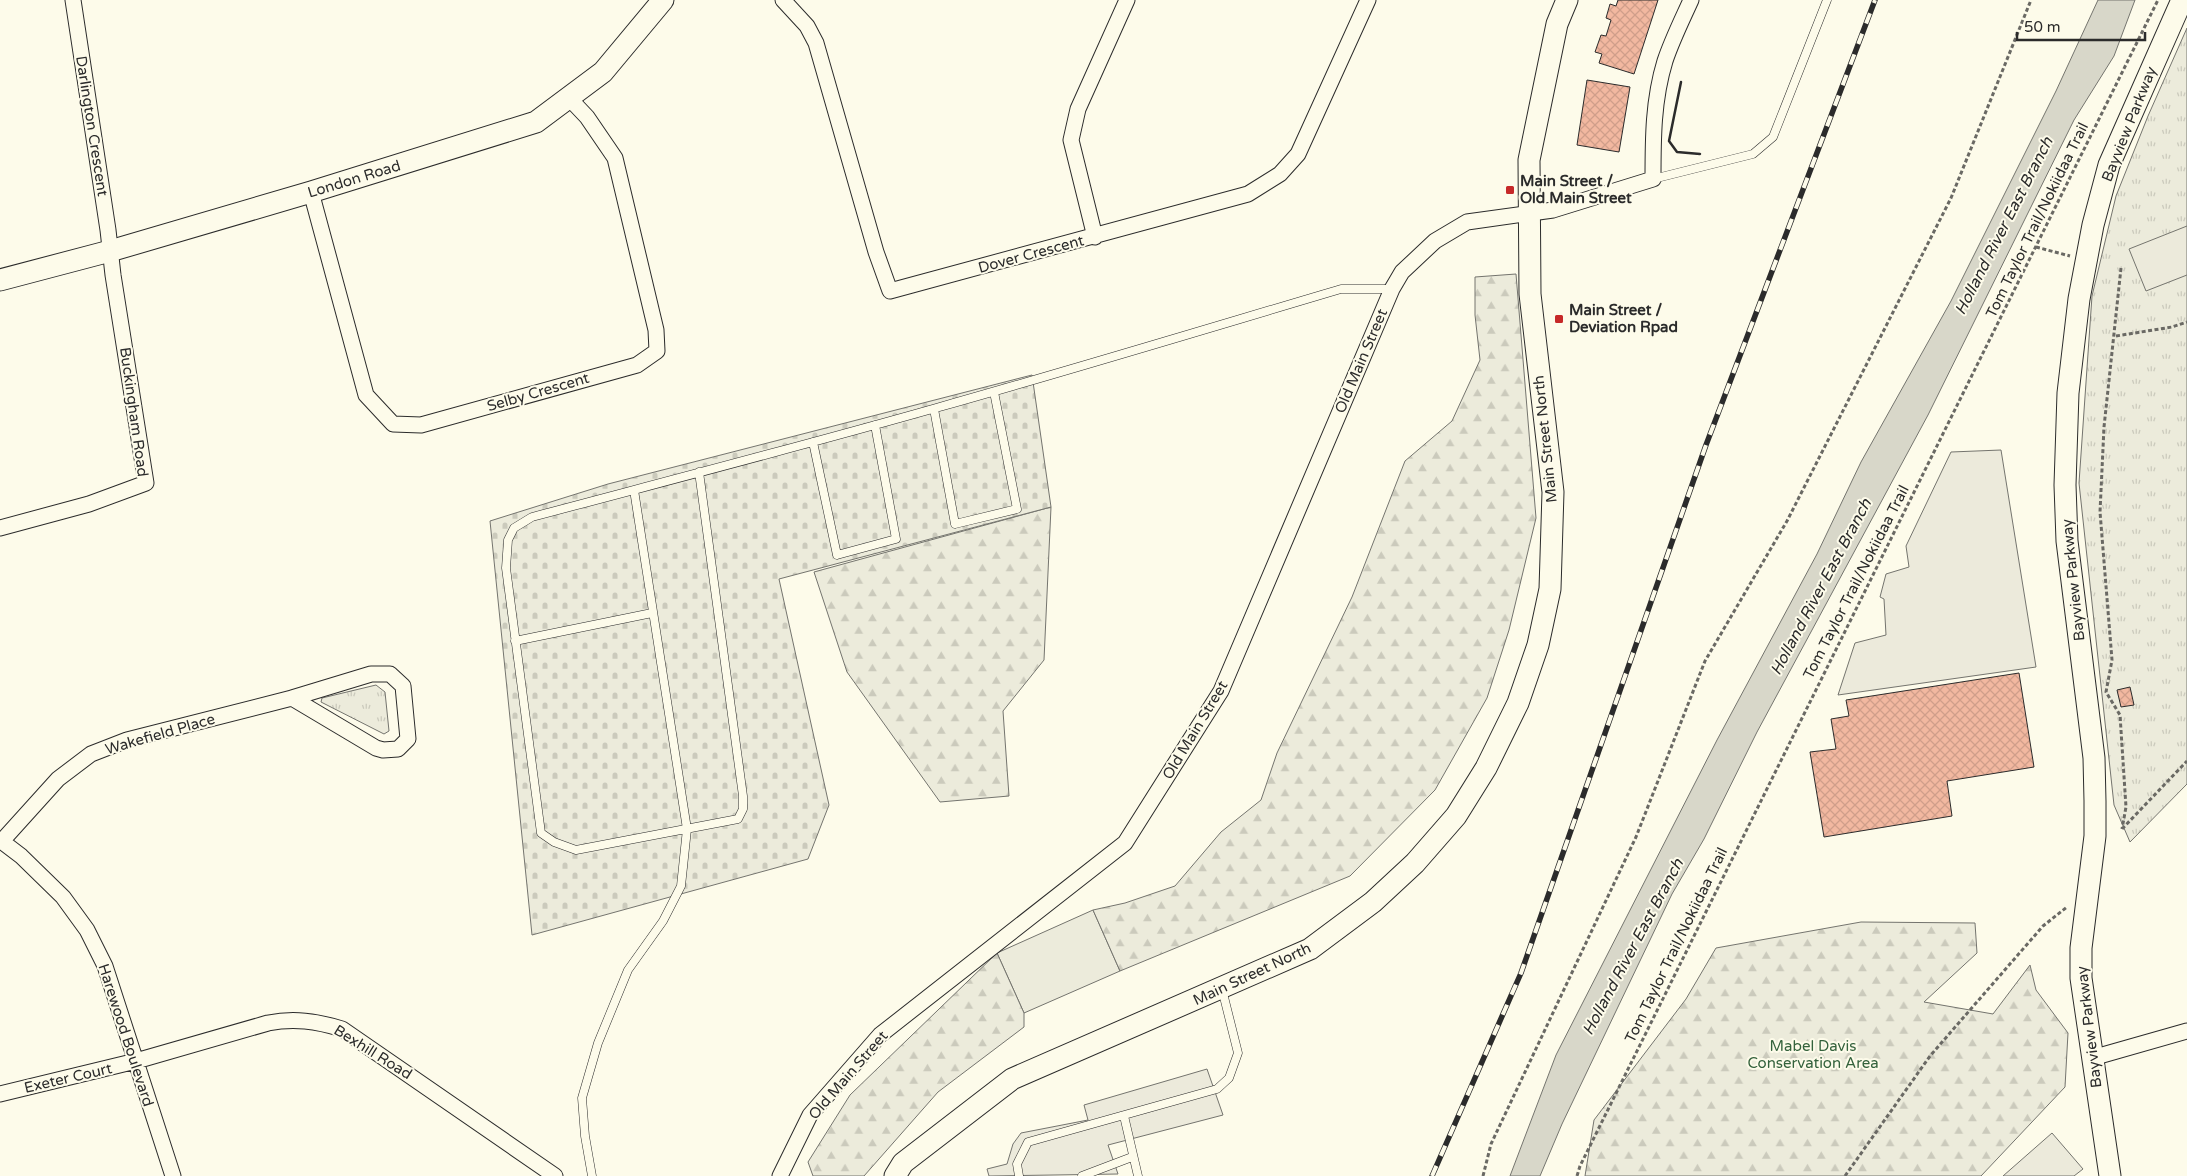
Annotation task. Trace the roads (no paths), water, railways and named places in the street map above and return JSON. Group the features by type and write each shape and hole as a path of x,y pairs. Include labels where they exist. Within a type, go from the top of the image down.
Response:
{"street":[{"name":"Darlington Crescent","path":"73,0 110,251"},
{"name":"London Road","path":"0,280 110,251 311,192 536,122 603,72 663,0"},
{"name":"Dover Crescent","path":"783,0 801,18 816,43 876,252 890,291 1248,194 1280,174 1298,154 1368,0"},
{"path":"1095,237 1071,140 1078,109 1127,0"},
{"name":"Main Street North","path":"895,1176 903,1163 1012,1079 1310,949 1372,902 1415,863 1456,816 1486,768 1518,703 1538,645 1550,589 1553,492 1530,294 1529,160 1557,24 1568,0"},
{"path":"1653,179 1653,125 1660,81 1666,59 1691,0"},
{"name":"Bayview Parkway","path":"2110,1176 2081,978 2081,948 2095,836 2094,758 2067,541 2065,484 2068,393 2079,298 2109,165 2182,0"},
{"name":"Selby Crescent","path":"311,192 366,395 393,424 421,425 637,365 657,352 656,330 615,158 587,117 569,98"},
{"name":"Old Main Street","path":"780,1176 810,1115 880,1035 1125,843 1221,691 1392,289 1402,272 1435,241 1467,222 1553,210 1653,179"},
{"name":"Buckingham Road","path":"0,528 89,504 146,483 110,251"},
{"name":"Wakefield Place","path":"1,841 58,779 92,754 127,740 292,698 370,674 390,674 403,686 408,739 398,749 383,750 376,748 292,698"},
{"name":"Harewood Boulevard","path":"1,841 21,856 63,897 86,930 105,966 173,1176"},
{"name":"Bexhill Road","path":"136,1061 268,1023 284,1020 321,1022 342,1029 555,1176"},
{"path":"2092,1058 2187,1031"},
{"name":"Exeter Court","path":"0,1094 136,1061"}],"lane":[{"path":"1653,179 1753,154 1773,136 1827,0"},
{"path":"698,472 743,796 743,809 738,819 576,850 554,842 541,833 506,568 508,540 514,528 532,517 698,472 813,442 934,409 1341,290 1392,289"},
{"path":"934,409 955,524 1017,509 994,392"},
{"path":"813,442 837,555 896,540 875,425"},
{"path":"592,1176 585,1136 582,1098 598,1043 628,970 663,921 681,886 687,828 634,490"},
{"path":"515,641 652,613"},
{"path":"1019,1176 1017,1164 1028,1142 1217,1089 1229,1078 1238,1053 1222,988"},
{"path":"1124,1116 1132,1157 1138,1176"},
{"path":"1082,1176 1132,1157"}],"water":[{"name":"Holland River East Branch","path":"2098,0 2135,0 2114,56 2074,120 1928,415 1757,732 1704,839 1672,894 1562,1124 1540,1176 1510,1176 1556,1055 1717,740 1817,554 1861,462 1951,301 2056,91"}],"railway":[{"path":"1432,1176 1521,973 1706,445 1875,0"}],"place":[{"name":"Main Street / Old Main Street","path":"1510,190"},
{"name":"Main Street / Deviation Rpad","path":"1559,319"}],"park label":[{"name":"Mabel Davis Conservation Area","path":"1813,1054"}]}
